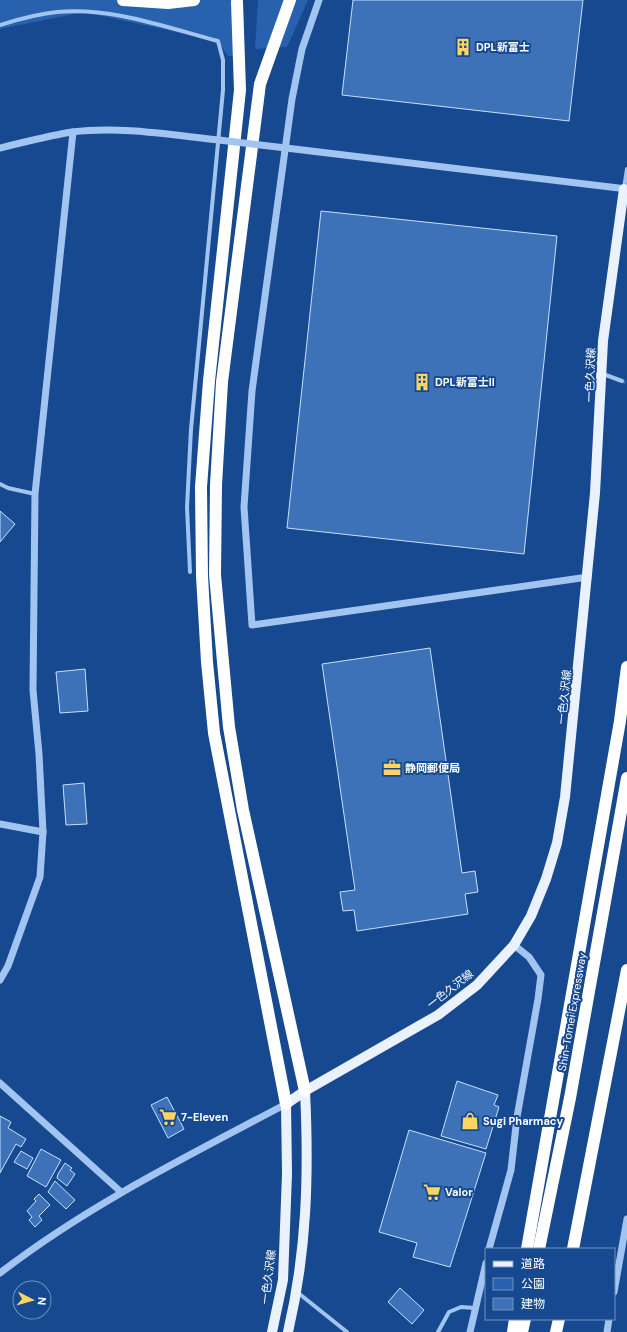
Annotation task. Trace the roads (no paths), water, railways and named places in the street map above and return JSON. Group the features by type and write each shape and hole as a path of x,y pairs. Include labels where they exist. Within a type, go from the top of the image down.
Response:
{"highway":[{"path":"123,0 168,3 194,0"},
{"path":"290,0 260,84 222,382 216,485 215,574 229,727 243,810 305,1091"},
{"path":"237,2 240,90 224,231 205,434 201,487 202,576 207,662 214,733 286,1104"},
{"path":"527,1248 620,721 627,668"},
{"name":"Shin-Tomei Expressway","path":"539,1248 570,1098 627,778"},
{"path":"573,1248 627,970"},
{"path":"513,1332 515,1320"},
{"path":"522,1332 525,1320"},
{"path":"556,1332 559,1320"}],"main road":[{"name":"一色久沢線","path":"272,1332 283,1280 287,1174 286,1104 305,1091 438,1015 477,985 514,945 531,916 557,843 565,797 596,493 603,341 626,189"},
{"path":"288,1332 297,1292 307,1207 308,1150 305,1091"}],"street":[{"path":"319,0 302,49 292,99 252,391 244,507 252,625 588,577"},
{"path":"0,25 32,16 58,12 100,13 157,23 218,41 223,60 223,90 191,429 187,507 190,572"},
{"path":"0,148 29,140 73,132 124,131 219,140 626,189 627,169"},
{"path":"0,980 8,966 40,877 43,832 39,754 33,690 35,494 73,132"},
{"path":"602,374 622,381"},
{"path":"0,484 8,488 35,494"},
{"path":"0,824 43,832"},
{"path":"489,1248 511,1170 517,1117 541,975 529,957 514,945"},
{"path":"0,1083 121,1192"},
{"path":"0,1273 24,1255 121,1192 286,1104"},
{"path":"615,1286 627,1219"},
{"path":"470,1332 485,1267"},
{"path":"297,1292 347,1332"},
{"path":"438,1332 449,1312 462,1307 475,1308"},
{"path":"607,1332 609,1320"}],"tunnel":[{"path":"622,381 627,383"}],"place":[{"name":"DPL新富士","path":"463,47"},
{"name":"DPL新富士II","path":"422,382"},
{"name":"静岡郵便局","path":"392,768"},
{"name":"7-Eleven","path":"168,1117"},
{"name":"Sugi Pharmacy","path":"470,1121"},
{"name":"Valor","path":"432,1192"}]}
